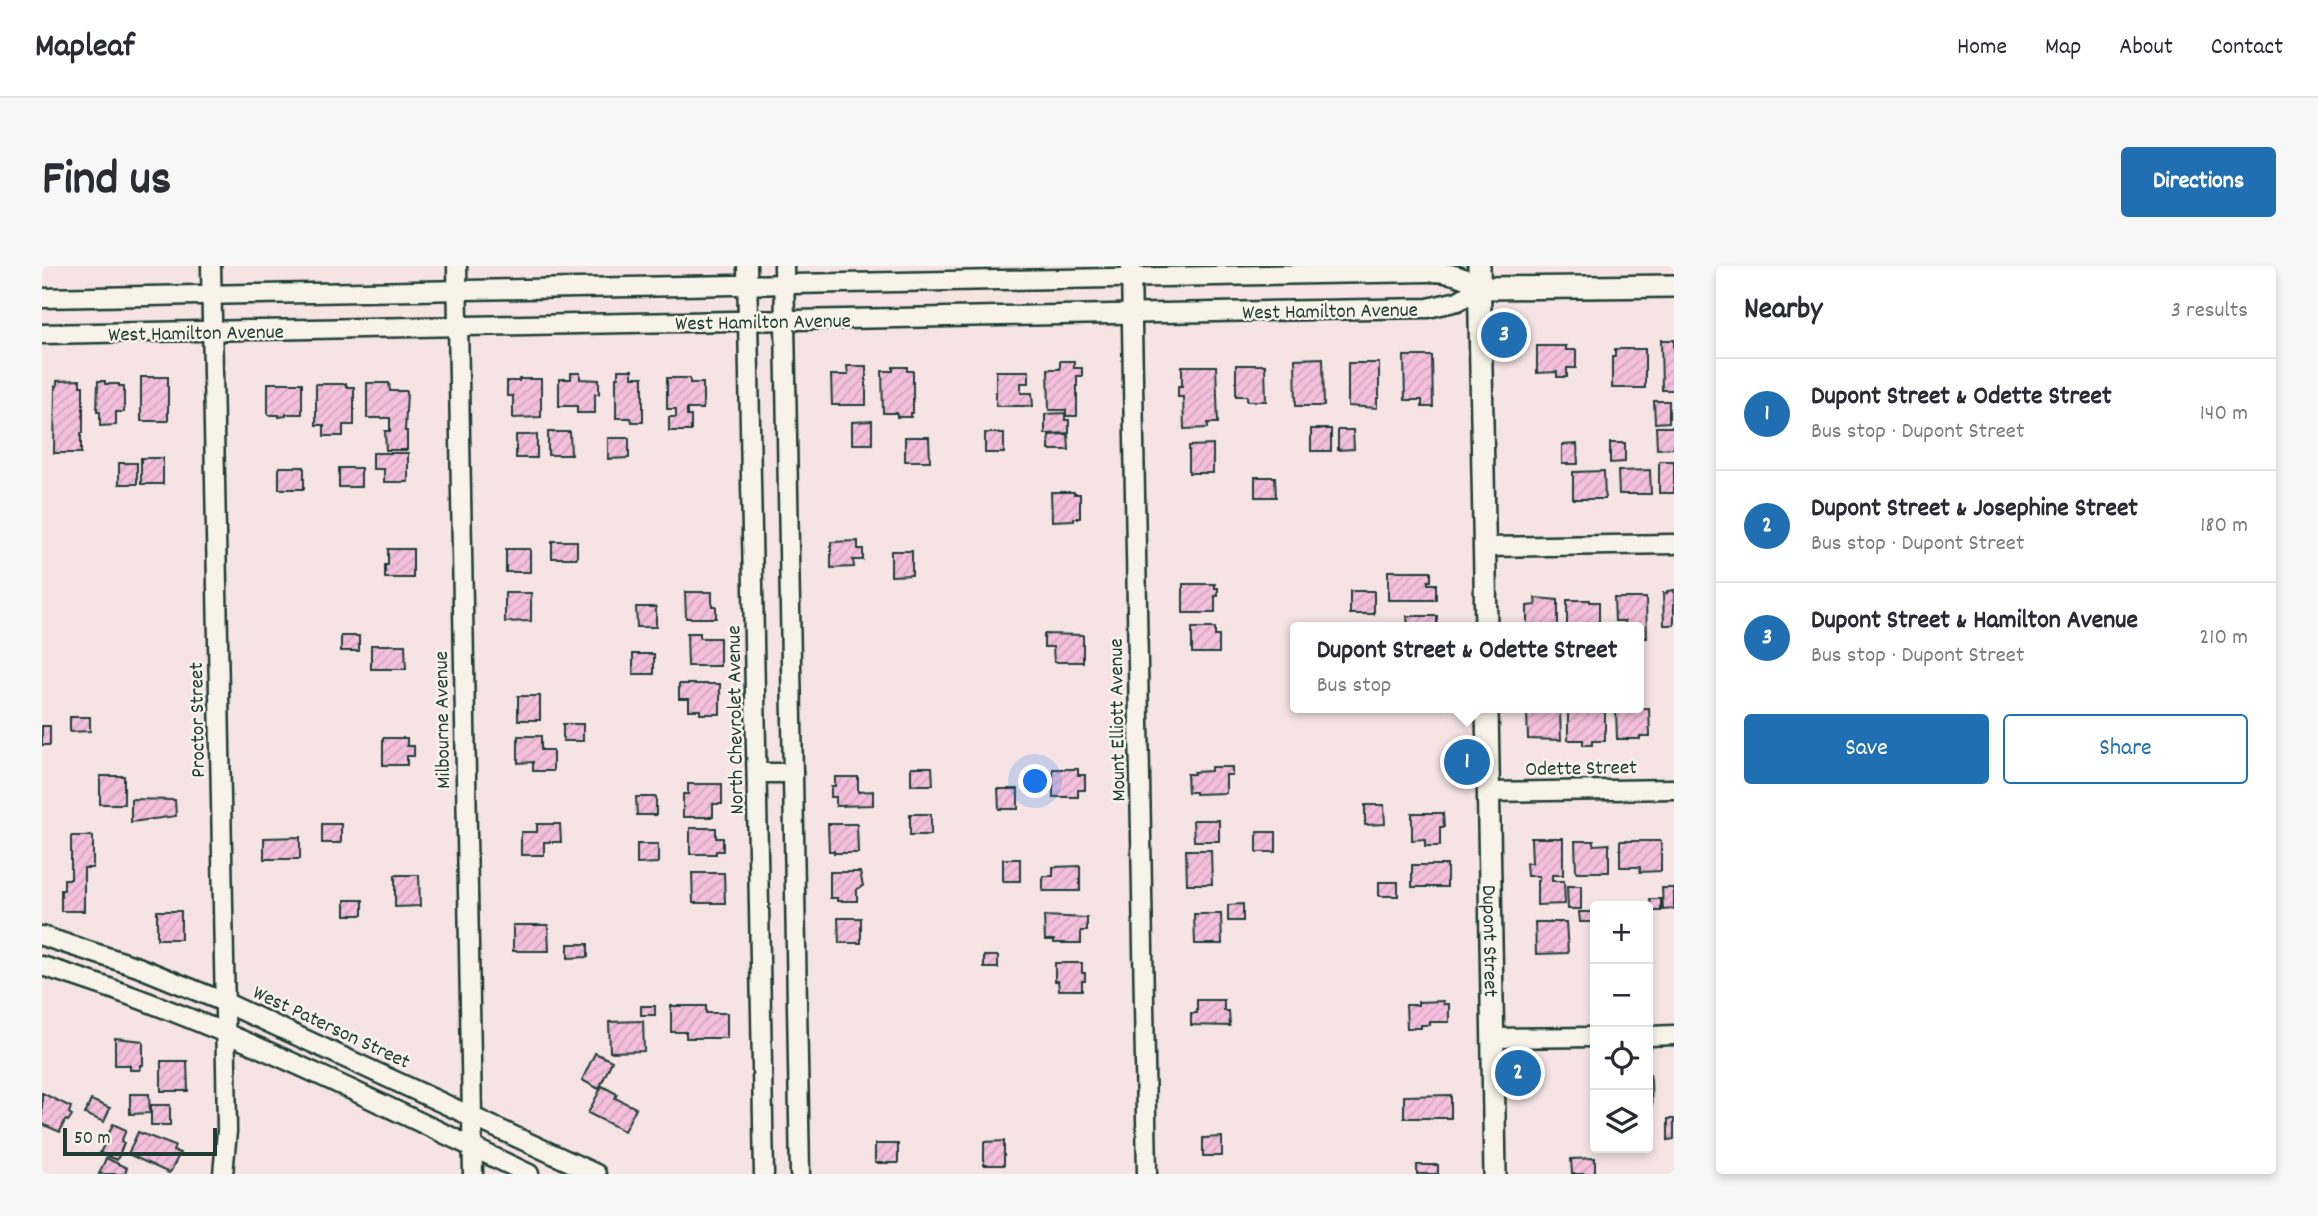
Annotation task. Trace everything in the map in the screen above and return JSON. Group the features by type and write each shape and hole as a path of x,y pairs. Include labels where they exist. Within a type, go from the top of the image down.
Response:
{"street":[{"name":"Proctor Street","path":"211,266 225,1031 226,1131 223,1174"},
{"name":"Milbourne Avenue","path":"457,266 473,1174"},
{"path":"1479,266 1486,622"},
{"name":"West Hamilton Avenue","path":"42,298 457,290 748,275 1131,271 1437,272 1459,276 1480,288"},
{"name":"Mount Elliott Avenue","path":"1131,271 1147,1174"},
{"name":"North Chevrolet Avenue","path":"748,275 764,1174"},
{"path":"784,275 800,1174"},
{"name":"West Hamilton Avenue","path":"42,334 1428,308 1458,301 1480,288 1674,286"},
{"path":"1484,547 1674,544"},
{"name":"Dupont Street","path":"1487,713 1495,1174"},
{"path":"757,773 793,773"},
{"name":"Odette Street","path":"1489,792 1674,789"},
{"name":"West Paterson Street","path":"42,936 127,963 224,1002 596,1174"},
{"path":"42,966 126,993 225,1031 529,1174"},
{"path":"1653,1036 1674,1035"},
{"path":"1493,1038 1590,1037"}],"building":[{"path":"1661,340 1674,340 1674,390 1662,390"},
{"path":"1537,346 1566,346 1566,350 1576,350 1576,368 1567,368 1567,377 1557,377 1557,372 1537,373"},
{"path":"1615,349 1645,349 1645,388 1612,388 1612,357 1615,357"},
{"path":"1404,356 1432,356 1433,407 1422,407 1422,400 1405,400"},
{"path":"1323,358 1324,406 1296,406 1295,359"},
{"path":"1060,361 1074,361 1074,368 1082,368 1082,376 1077,376 1077,416 1066,416 1066,410 1049,410 1048,369 1060,369"},
{"path":"1348,363 1379,363 1377,408 1348,406"},
{"path":"1236,365 1265,365 1266,401 1247,401 1247,396 1236,396"},
{"path":"847,366 866,366 866,405 832,405 831,375 848,375"},
{"path":"1182,366 1216,366 1218,423 1208,423 1208,428 1184,429 1183,397 1178,397 1178,386 1182,386"},
{"path":"893,367 907,367 907,371 913,371 911,417 883,413 882,371 893,371"},
{"path":"618,370 632,370 632,377 643,377 643,422 632,422 631,418 616,418"},
{"path":"996,371 1029,371 1029,383 1021,383 1021,393 1032,393 1033,406 996,406"},
{"path":"571,373 580,373 580,379 599,380 599,394 595,394 595,413 577,413 577,406 559,406 559,379 571,379"},
{"path":"141,377 168,377 168,421 141,421"},
{"path":"667,378 690,378 690,383 703,383 703,409 687,409 687,416 691,416 691,431 669,431 669,417 676,417 676,409 667,409"},
{"path":"541,379 541,417 513,418 513,396 507,396 507,381"},
{"path":"80,380 80,386 83,386 81,453 54,453 55,386 57,381"},
{"path":"98,381 124,386 124,412 116,412 116,425 100,426 100,412 97,412"},
{"path":"268,383 302,383 302,414 279,417 268,415"},
{"path":"367,383 389,383 390,391 407,391 407,450 386,450 385,431 390,431 390,418 367,418"},
{"path":"316,384 346,384 346,387 354,387 354,425 343,425 343,436 324,436 324,425 316,425"},
{"path":"1654,401 1669,401 1669,422 1655,423"},
{"path":"1065,413 1065,420 1069,420 1069,433 1045,434 1045,414"},
{"path":"872,421 872,444 852,444 852,422"},
{"path":"1656,427 1674,427 1674,448 1657,449"},
{"path":"1311,429 1331,429 1331,451 1311,451"},
{"path":"1338,430 1353,430 1354,449 1338,450"},
{"path":"548,432 570,432 571,455 548,455"},
{"path":"985,433 1004,433 1004,453 985,453"},
{"path":"1068,434 1069,450 1049,450 1049,435"},
{"path":"516,435 537,435 537,458 516,458"},
{"path":"905,437 929,437 930,461 905,461"},
{"path":"608,438 629,438 629,458 608,459"},
{"path":"1610,443 1625,443 1625,462 1610,463"},
{"path":"1577,444 1578,464 1562,464 1562,445"},
{"path":"1213,445 1213,473 1189,473 1189,446"},
{"path":"373,453 408,453 408,482 384,482 384,469 373,469"},
{"path":"141,458 163,458 163,484 141,484"},
{"path":"1659,461 1674,461 1674,493 1659,493"},
{"path":"119,463 137,463 137,484 119,484"},
{"path":"279,467 304,467 304,489 279,489"},
{"path":"339,468 361,468 361,487 339,487"},
{"path":"1650,470 1651,494 1619,494 1618,471"},
{"path":"1604,471 1605,499 1573,499 1573,472"},
{"path":"1255,477 1275,477 1276,497 1255,497"},
{"path":"1051,492 1080,494 1080,518 1052,521"},
{"path":"552,541 577,541 577,558 552,558"},
{"path":"858,541 858,549 863,549 863,560 853,560 854,567 831,568 831,542"},
{"path":"388,549 413,549 413,578 385,578"},
{"path":"506,549 530,549 530,572 506,572"},
{"path":"891,551 912,551 912,575 891,576"},
{"path":"1388,571 1431,571 1431,581 1428,581 1428,584 1436,584 1436,600 1388,600"},
{"path":"1183,584 1215,584 1218,596 1215,596 1215,613 1183,613"},
{"path":"1674,590 1674,625 1664,625 1663,593"},
{"path":"1350,591 1374,591 1374,614 1350,614"},
{"path":"685,592 712,592 712,606 716,606 716,618 686,618"},
{"path":"505,593 531,593 531,621 505,622"},
{"path":"1535,598 1558,600 1558,622 1527,622 1527,606 1536,605"},
{"path":"1614,598 1646,598 1647,638 1644,638 1644,622 1615,621"},
{"path":"1567,600 1599,602 1599,622 1567,622"},
{"path":"636,607 656,607 656,627 637,627"},
{"path":"1407,616 1437,616 1437,622 1408,622"},
{"path":"1192,628 1215,628 1215,636 1219,636 1219,653 1192,653"},
{"path":"687,633 700,633 700,638 720,638 720,666 688,666"},
{"path":"1044,634 1083,635 1083,662 1054,662 1053,647 1044,647"},
{"path":"341,636 359,636 359,651 341,651"},
{"path":"371,645 405,645 406,669 371,669"},
{"path":"633,654 654,654 654,674 633,674"},
{"path":"679,684 720,684 720,714 700,714 700,710 689,710 689,699 679,699"},
{"path":"518,696 540,696 540,720 518,720"},
{"path":"1644,708 1649,708 1650,736 1617,739 1616,713 1644,713"},
{"path":"1527,713 1560,713 1561,740 1528,739"},
{"path":"1568,713 1605,713 1605,741 1592,741 1592,745 1583,745 1583,740 1568,740"},
{"path":"70,717 90,717 90,731 70,732"},
{"path":"563,724 583,724 583,741 563,741"},
{"path":"42,726 50,726 50,745 42,745"},
{"path":"518,736 541,736 541,750 553,750 553,771 533,771 533,762 518,763"},
{"path":"383,738 407,738 407,746 414,746 414,756 407,756 407,765 383,765"},
{"path":"911,767 932,767 933,785 911,785"},
{"path":"1211,767 1232,767 1232,775 1226,775 1226,793 1188,792 1187,774 1211,771"},
{"path":"1053,769 1078,769 1078,775 1085,775 1085,790 1078,790 1078,797 1053,797"},
{"path":"100,776 124,776 124,804 100,804"},
{"path":"835,777 858,777 858,792 873,791 873,805 836,806 836,797 831,797 831,786 835,786"},
{"path":"688,784 722,784 722,804 713,804 713,817 683,817 683,794 688,794"},
{"path":"998,789 1018,789 1018,809 999,809"},
{"path":"636,797 656,797 656,815 637,815"},
{"path":"131,799 175,800 176,816 131,822"},
{"path":"1365,805 1384,805 1385,824 1365,825"},
{"path":"1412,813 1443,813 1444,827 1440,827 1440,846 1425,846 1425,839 1412,840"},
{"path":"910,814 931,814 931,835 910,835"},
{"path":"1193,820 1219,820 1219,841 1194,841"},
{"path":"322,824 341,824 341,843 322,843"},
{"path":"537,824 560,824 561,842 544,842 544,855 521,855 521,832 537,832"},
{"path":"828,824 857,824 858,853 829,851"},
{"path":"690,828 716,828 716,838 723,838 723,851 716,851 716,854 690,854"},
{"path":"1257,832 1276,832 1276,852 1257,852"},
{"path":"71,836 93,836 93,868 84,868 84,911 61,911 64,879 71,879"},
{"path":"300,837 300,859 264,859 264,838"},
{"path":"1531,838 1563,838 1563,875 1552,875 1552,881 1564,881 1565,904 1537,905 1539,876 1527,876 1526,863 1532,863"},
{"path":"1575,841 1594,841 1594,845 1609,844 1609,872 1576,872"},
{"path":"1620,841 1661,841 1661,871 1640,872 1640,867 1620,867"},
{"path":"637,844 658,844 658,863 637,864"},
{"path":"1186,850 1211,850 1212,884 1187,884"},
{"path":"1003,859 1020,859 1020,881 1003,881"},
{"path":"1412,865 1447,865 1447,887 1412,887"},
{"path":"1080,866 1080,891 1043,891 1043,876 1053,876 1053,867"},
{"path":"830,872 860,872 863,886 857,889 857,901 837,901 837,898 830,898"},
{"path":"692,873 724,873 725,903 693,903"},
{"path":"395,875 419,875 420,906 395,907"},
{"path":"1379,882 1398,882 1398,896 1379,896"},
{"path":"1567,886 1581,886 1581,909 1568,909"},
{"path":"1662,888 1674,888 1674,909 1663,910"},
{"path":"1661,899 1661,911 1653,911 1653,901 1650,901"},
{"path":"345,900 363,900 363,915 345,915"},
{"path":"1243,904 1243,921 1228,921 1228,905"},
{"path":"157,911 181,911 181,939 157,939"},
{"path":"1579,912 1590,912 1590,922 1580,922"},
{"path":"1194,914 1221,914 1222,944 1195,944"},
{"path":"1044,916 1087,918 1087,931 1081,931 1081,943 1054,943 1054,940 1045,940"},
{"path":"838,918 861,918 861,943 839,943"},
{"path":"1535,922 1566,922 1568,953 1536,954"},
{"path":"513,925 548,925 549,951 513,951"},
{"path":"568,944 588,944 588,957 568,958"},
{"path":"984,956 998,956 998,968 984,968"},
{"path":"1055,963 1082,963 1085,981 1082,981 1082,990 1059,990 1058,981 1055,981"},
{"path":"1197,1000 1224,1000 1224,1011 1229,1011 1230,1026 1191,1025 1191,1013 1197,1013"},
{"path":"1443,1001 1443,1004 1449,1004 1449,1022 1430,1022 1430,1025 1421,1025 1421,1028 1407,1028 1406,1005"},
{"path":"641,1006 655,1006 655,1015 641,1015"},
{"path":"671,1006 706,1006 706,1013 727,1013 727,1038 686,1038 686,1032 671,1032"},
{"path":"643,1021 644,1051 610,1052 609,1022"},
{"path":"115,1038 143,1041 143,1065 140,1065 140,1070 130,1070 130,1065 115,1065"},
{"path":"595,1053 612,1061 599,1089 582,1080"},
{"path":"161,1061 187,1061 188,1091 161,1091"},
{"path":"602,1086 617,1094 615,1098 636,1108 624,1131 588,1113"},
{"path":"42,1093 71,1107 69,1113 72,1115 68,1121 65,1120 60,1132 42,1124"},
{"path":"130,1094 149,1094 150,1113 130,1114"},
{"path":"1451,1095 1451,1118 1404,1118 1404,1096"},
{"path":"91,1100 110,1108 104,1122 85,1114"},
{"path":"151,1105 170,1105 170,1125 151,1125"},
{"path":"1668,1119 1674,1119 1674,1139 1668,1140"},
{"path":"113,1124 126,1130 117,1160 100,1153"},
{"path":"138,1132 175,1146 173,1151 180,1153 169,1173 128,1154"},
{"path":"1222,1137 1222,1156 1203,1156 1203,1138"},
{"path":"1004,1141 1004,1165 984,1165 984,1142"},
{"path":"875,1144 898,1144 898,1163 875,1163"},
{"path":"106,1158 127,1168 125,1174 99,1174"},
{"path":"1595,1158 1595,1174 1572,1174 1571,1159"},
{"path":"1417,1165 1438,1165 1438,1174 1417,1174"}],"place":[{"name":"Dupont Street & Hamilton Avenue","path":"1504,335"},
{"name":"Dupont Street & Odette Street","path":"1467,762"},
{"name":"Dupont Street & Josephine Street","path":"1518,1073"}]}
